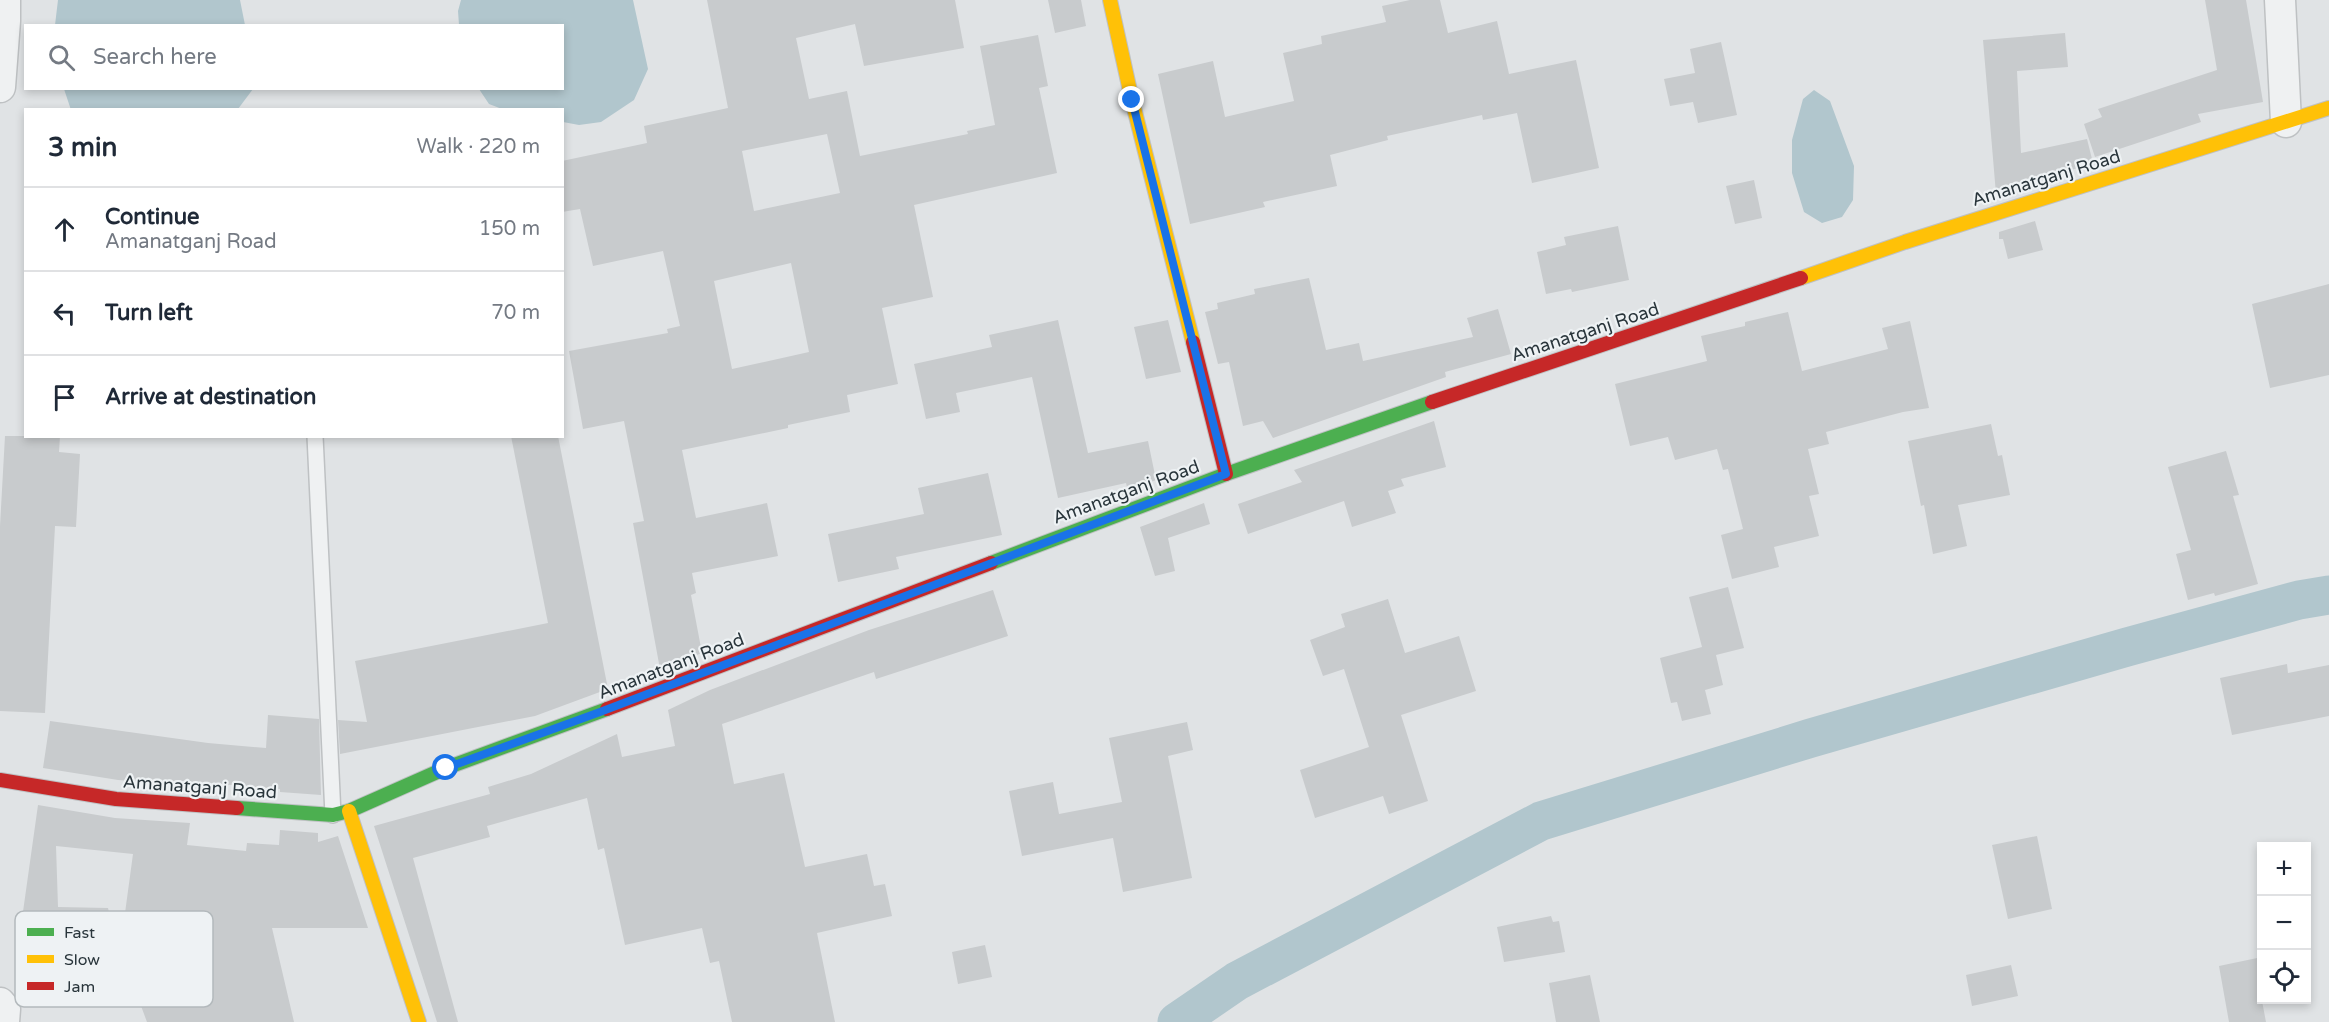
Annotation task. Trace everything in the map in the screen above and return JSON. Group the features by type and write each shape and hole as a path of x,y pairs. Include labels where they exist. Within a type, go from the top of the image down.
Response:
{"main road":[{"path":"1110,0 1132,100 1226,474"},
{"name":"Amanatganj Road","path":"0,780 116,799 333,815 349,811 446,768 600,712 1226,474 1553,360 1905,242 2329,108"},
{"path":"349,811 419,1022"}],"street":[{"path":"0,87 5,0"},
{"path":"2280,0 2286,122"},
{"path":"0,1003 5,1009 4,1022"}],"lane":[{"path":"315,438 333,815"}],"water":[{"path":"58,0 240,0 245,24 55,24"},
{"path":"461,0 633,0 648,69 634,100 601,122 579,125 564,122 564,108 499,108 489,104 480,90 564,90 564,24 459,24 458,11"},
{"path":"64,90 252,90 239,108 70,108"},
{"path":"1814,90 1830,101 1854,166 1853,200 1842,217 1822,223 1804,212 1792,173 1792,140 1803,99"}],"building":[{"path":"707,0 955,0 964,48 864,66 855,24 796,38 809,99 847,91 860,156 968,134 967,131 995,125 980,46 1038,35 1048,86 1039,88 1057,173 914,205 933,297 882,308 898,384 847,395 850,412 788,425 788,428 682,450 696,518 767,503 778,556 692,573 696,593 691,595 702,653 660,669 633,523 644,521 624,421 583,429 569,351 668,333 667,329 680,326 663,251 593,266 580,209 564,212 564,161 647,143 644,126 728,108","holes":["827,134 840,193 754,211 742,151","791,263 809,352 732,369 714,281"]},
{"path":"1048,0 1081,0 1086,26 1055,33"},
{"path":"1410,0 1440,0 1448,33 1497,21 1509,74 1576,60 1599,168 1532,183 1517,113 1483,120 1482,115 1387,136 1388,140 1330,155 1337,186 1263,202 1265,207 1190,224 1158,74 1213,61 1225,117 1294,101 1283,53 1322,44 1321,36 1386,22 1382,6"},
{"path":"2205,0 2246,0 2263,102 2198,114 2201,122 2095,157 2084,124 2102,117 2098,109 2217,70"},
{"path":"2065,33 2068,67 2017,71 2021,153 2087,139 2093,163 1996,194 1983,40"},
{"path":"1721,42 1737,115 1698,123 1693,102 1670,106 1664,79 1695,73 1690,49"},
{"path":"1754,180 1762,218 1735,224 1726,186"},
{"path":"2035,221 2043,250 2008,259 2003,239 1999,239 1999,232"},
{"path":"1618,226 1629,280 1572,292 1571,289 1546,294 1537,252 1566,245 1564,237"},
{"path":"1309,278 1326,350 1359,343 1363,361 1473,337 1467,318 1498,309 1511,354 1445,372 1446,377 1273,438 1263,421 1243,426 1229,362 1218,364 1205,312 1218,309 1217,303 1255,294 1254,289"},
{"path":"2329,284 2329,375 2270,388 2252,304"},
{"path":"1788,312 1802,371 1888,349 1882,328 1910,321 1929,408 1903,412 1826,432 1829,444 1808,449 1819,494 1809,496 1819,536 1774,547 1779,567 1732,579 1721,535 1743,529 1728,469 1723,470 1717,449 1675,460 1668,437 1630,446 1615,384 1707,361 1701,336 1745,326 1745,322"},
{"path":"1058,320 1088,453 1148,441 1156,480 1128,491 1126,483 1058,498 1032,377 956,393 960,412 926,419 914,364 992,347 989,335"},
{"path":"1168,320 1181,372 1146,379 1134,327"},
{"path":"1434,421 1446,467 1401,479 1404,486 1388,491 1396,513 1352,527 1344,501 1248,534 1238,504 1302,482 1294,470"},
{"path":"1991,424 1998,456 2002,455 2010,495 1958,505 1967,546 1933,554 1908,441"},
{"path":"5,436 60,438 59,452 80,454 76,527 55,526 45,713 0,711 0,526"},
{"path":"511,438 558,438 608,689 535,716 340,754 338,720 367,722 355,661 548,623"},
{"path":"2226,451 2239,495 2233,496 2258,584 2215,596 2214,593 2188,600 2176,554 2191,550 2168,467"},
{"path":"988,473 1002,535 896,557 899,569 838,582 828,534 924,514 918,488"},
{"path":"1204,503 1210,524 1168,538 1175,571 1155,576 1140,527"},
{"path":"1728,587 1744,648 1716,655 1723,685 1705,690 1711,714 1682,721 1677,702 1671,703 1660,658 1702,647 1689,597"},
{"path":"993,590 1008,636 876,679 874,672 722,724 734,784 784,773 805,867 867,854 874,886 885,884 892,916 817,933 835,1022 732,1022 719,961 710,963 702,928 625,945 604,848 598,850 587,798 487,826 490,837 413,858 458,1022 437,1022 374,826 490,794 488,787 531,774 617,734 622,757 675,746 668,710 710,690 869,630"},
{"path":"1388,599 1405,653 1459,636 1476,691 1401,715 1428,801 1389,814 1383,796 1315,818 1300,770 1369,747 1344,669 1323,676 1310,640 1345,627 1341,614"},
{"path":"2287,664 2288,673 2329,665 2329,716 2232,735 2220,678"},
{"path":"268,715 319,719 321,795 195,782 195,786 118,780 43,768 50,721 208,743 266,748"},
{"path":"1187,722 1193,750 1168,756 1192,878 1123,892 1113,838 1022,856 1009,791 1053,782 1059,814 1122,802 1109,738"},
{"path":"38,805 115,818 190,823 187,845 246,851 247,843 279,845 280,830 318,833 318,842 338,836 368,928 272,928 294,1022 147,1022 141,1007 213,1007 213,911 125,911 133,854 56,846 58,907 108,908 109,911 23,911"},
{"path":"2037,836 2052,909 2008,919 1992,845"},
{"path":"1551,916 1553,922 1559,921 1565,952 1504,962 1497,927"},
{"path":"985,945 992,977 958,984 952,952"},
{"path":"2257,958 2257,1004 2263,1004 2266,1022 2229,1022 2219,966"},
{"path":"2011,965 2018,996 1972,1006 1966,975"},
{"path":"1590,975 1600,1022 1556,1022 1549,983"}],"waterway":[{"path":"1177,1022 1237,981 1541,821 1811,738 2127,647 2299,600 2329,595"}],"traffic: fast":[{"path":"991,563 1226,474 1432,402"},
{"path":"237,808 333,815 349,811 446,768 607,709"}],"traffic: slow":[{"path":"1110,0 1132,100 1193,342"},
{"path":"1801,278 1905,242 2329,108"},
{"path":"349,811 419,1022"}],"traffic: jam":[{"path":"1432,402 1801,278"},
{"path":"1193,342 1226,474"},
{"path":"607,709 991,563"},
{"path":"0,780 116,799 237,808"}],"route":[{"path":"446,768 600,712 1226,474 1132,100"}]}
